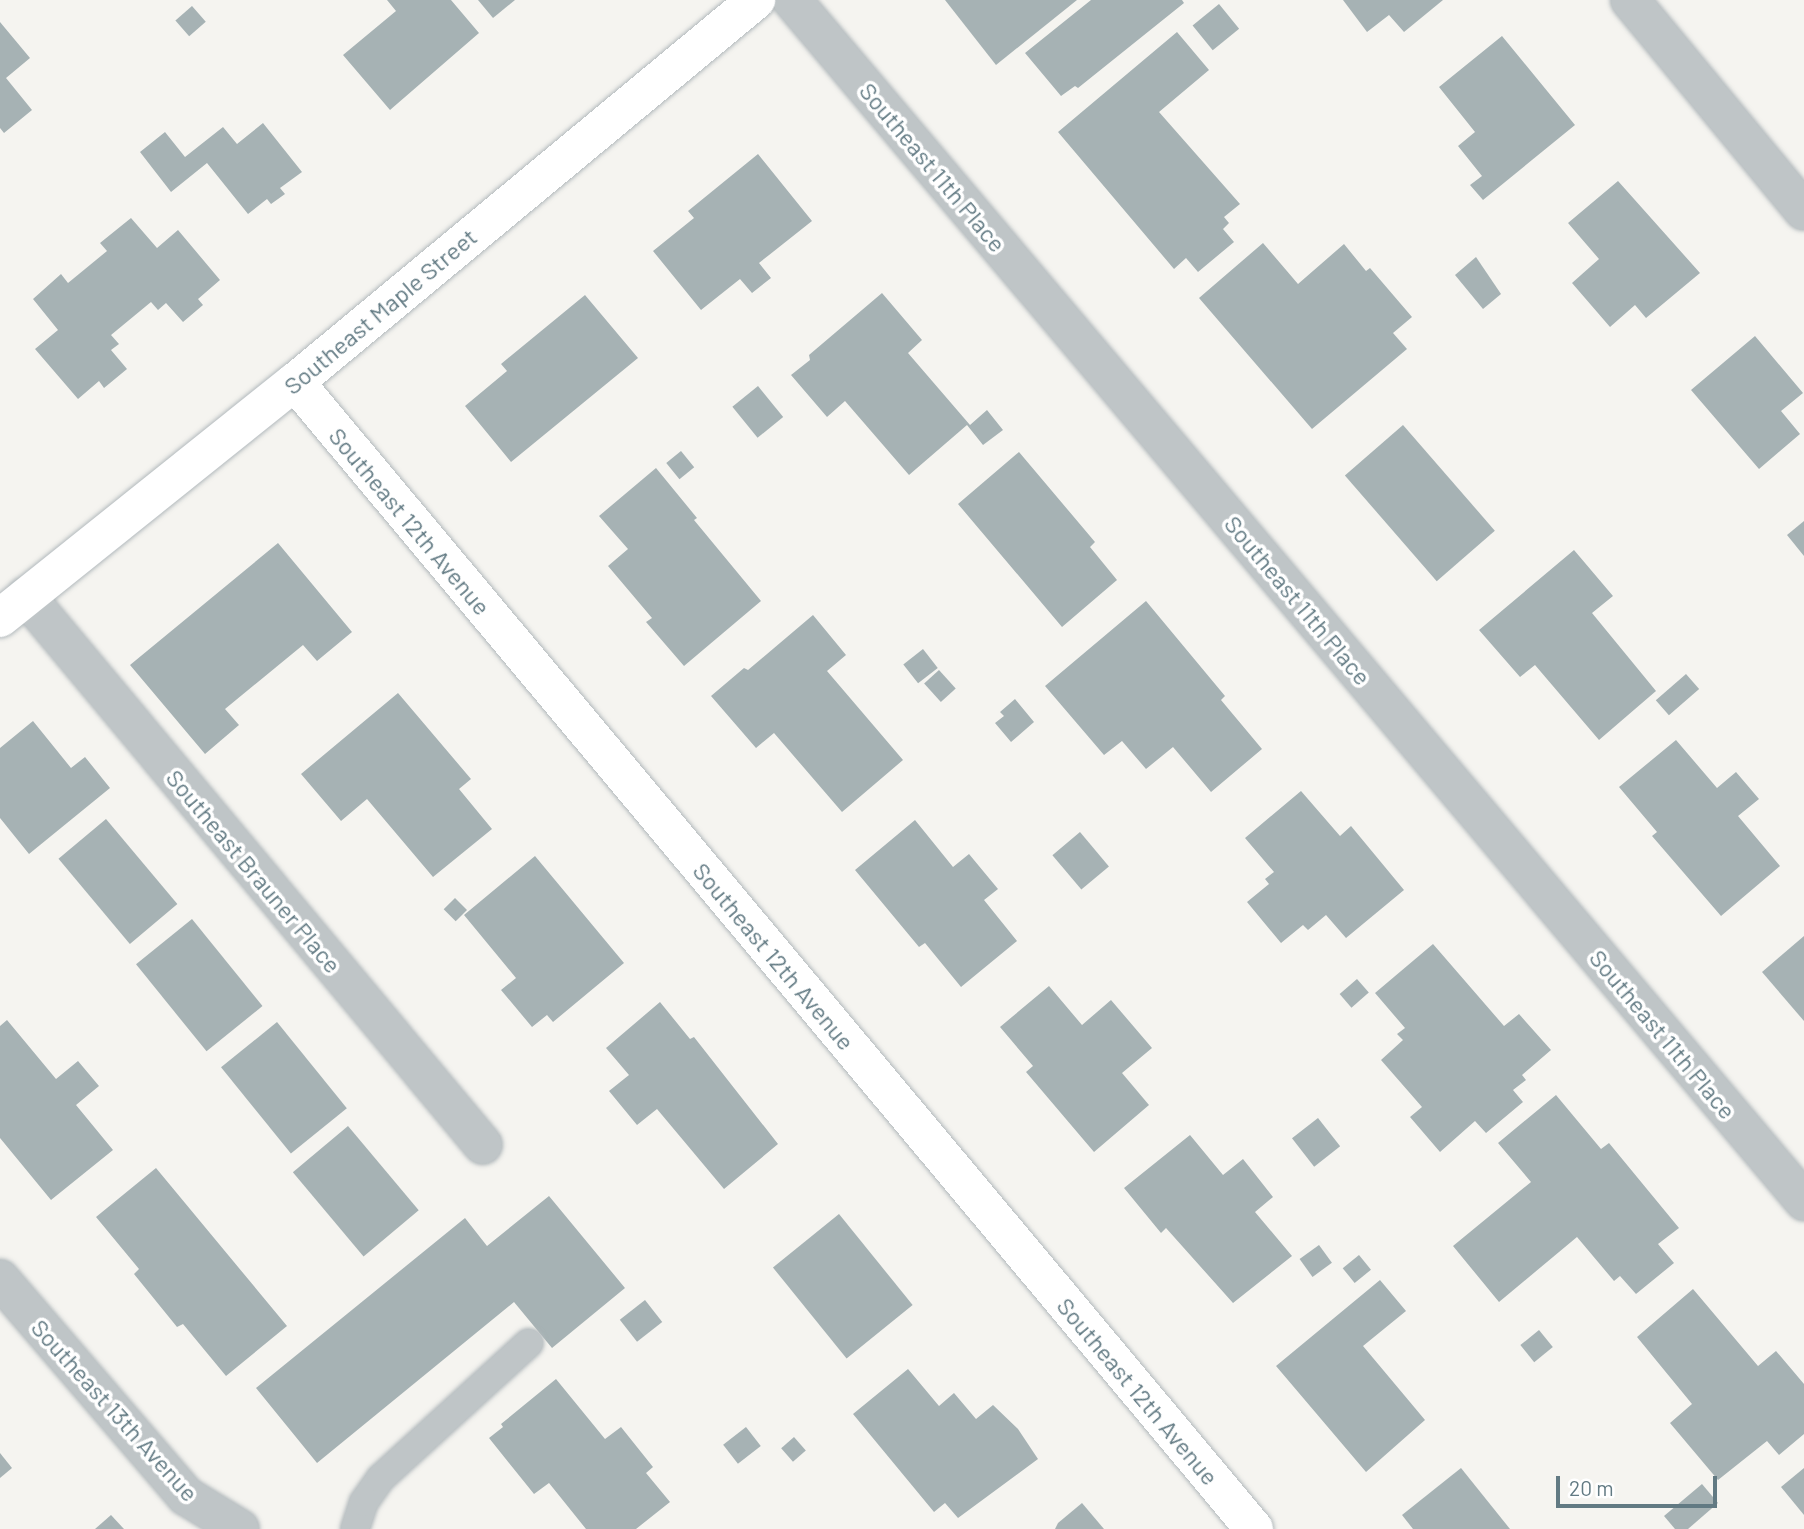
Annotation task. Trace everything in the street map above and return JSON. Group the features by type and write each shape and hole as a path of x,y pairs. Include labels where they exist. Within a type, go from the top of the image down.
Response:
{"street":[{"name":"Southeast Maple Street","path":"13,607 295,382 756,0"},
{"name":"Southeast 11th Place","path":"792,0 1804,1201"},
{"path":"1630,0 1804,211"},
{"name":"Southeast 12th Avenue","path":"295,382 1254,1529"},
{"name":"Southeast Brauner Place","path":"13,607 483,1145"},
{"name":"Southeast 13th Avenue","path":"0,1279 186,1496 240,1529"}],"lane":[{"path":"355,1529 364,1502 381,1478 529,1343"}],"building":[{"path":"387,0 451,0 479,33 390,110 343,55 396,11"},
{"path":"478,0 515,0 493,18"},
{"path":"945,0 1077,0 996,65"},
{"path":"1091,0 1182,0 1184,3 1078,88 1075,86 1061,96 1025,53"},
{"path":"1343,0 1443,0 1404,32 1389,15 1367,32"},
{"path":"1219,4 1239,29 1213,50 1193,25"},
{"path":"192,6 206,22 189,36 175,20"},
{"path":"0,22 30,58 6,78 32,110 4,133 0,128"},
{"path":"1177,32 1209,70 1159,112 1240,204 1224,217 1229,223 1223,229 1234,242 1198,272 1186,258 1174,269 1058,132"},
{"path":"1502,36 1575,125 1483,200 1470,185 1482,176 1458,146 1475,132 1439,87"},
{"path":"263,123 302,172 280,188 285,194 271,204 267,199 248,214 207,163 171,192 140,152 165,132 185,157 223,127 237,144"},
{"path":"758,154 812,221 759,263 771,278 752,293 740,279 701,310 653,251 694,218 688,211"},
{"path":"1618,181 1700,273 1646,318 1635,305 1610,327 1572,283 1599,259 1568,223"},
{"path":"131,218 157,248 178,230 220,280 198,299 203,305 183,322 166,303 158,310 151,302 111,335 119,344 111,350 127,369 104,388 99,381 78,399 35,349 58,330 33,299 61,274 68,283 107,251 100,243"},
{"path":"1263,243 1298,284 1344,244 1366,271 1370,268 1412,317 1393,333 1407,349 1312,429 1199,298"},
{"path":"1476,257 1501,294 1483,309 1455,275"},
{"path":"882,293 922,340 908,353 970,425 987,410 1003,430 983,445 967,425 909,475 845,401 827,417 791,375 810,360 809,355"},
{"path":"585,295 638,358 511,462 465,406 507,371 501,364"},
{"path":"1755,336 1803,393 1781,411 1800,434 1759,469 1691,390"},
{"path":"758,386 783,417 758,438 732,407"},
{"path":"1403,425 1495,531 1437,581 1345,476"},
{"path":"681,451 694,467 679,479 666,463"},
{"path":"1019,452 1095,542 1090,547 1117,580 1062,627 958,504"},
{"path":"656,468 697,518 694,520 761,601 684,666 646,622 652,618 608,566 628,549 599,516"},
{"path":"1804,521 1804,556 1787,535"},
{"path":"278,543 352,632 317,661 303,645 225,709 239,725 205,754 130,665"},
{"path":"1574,550 1613,596 1592,613 1656,691 1599,740 1535,665 1520,677 1479,630"},
{"path":"1146,601 1225,696 1221,700 1262,749 1211,792 1173,747 1146,769 1122,741 1104,755 1045,686"},
{"path":"813,615 846,655 827,671 903,760 842,812 774,733 756,748 711,696 744,668 748,670"},
{"path":"923,649 938,668 918,683 903,664"},
{"path":"939,670 956,689 941,702 924,683"},
{"path":"1686,674 1699,689 1669,715 1656,700"},
{"path":"398,693 471,779 459,789 492,829 433,877 367,799 341,821 301,774"},
{"path":"1015,699 1034,722 1011,742 995,723 1004,716 1000,712"},
{"path":"33,721 71,768 85,757 110,788 29,854 0,818 0,748"},
{"path":"1676,740 1717,788 1736,772 1759,799 1738,816 1780,866 1721,916 1652,836 1657,832 1619,787"},
{"path":"1301,791 1340,836 1351,826 1404,890 1346,938 1326,915 1308,930 1303,925 1281,943 1247,902 1269,884 1265,879 1274,872 1245,838"},
{"path":"106,819 177,904 130,944 59,859"},
{"path":"915,820 953,867 969,854 998,889 984,900 1017,941 961,987 925,943 919,947 855,870"},
{"path":"1080,832 1109,866 1081,890 1052,855"},
{"path":"535,856 624,963 553,1022 547,1015 532,1027 501,990 516,978 464,915"},
{"path":"455,898 467,910 456,921 444,909"},
{"path":"192,919 262,1006 207,1051 136,964"},
{"path":"1804,936 1804,1021 1762,972"},
{"path":"1433,944 1504,1026 1519,1014 1551,1050 1522,1075 1526,1080 1513,1090 1523,1102 1486,1133 1475,1121 1440,1152 1410,1117 1422,1107 1381,1060 1403,1040 1397,1034 1405,1028 1375,993"},
{"path":"1357,979 1369,993 1351,1008 1340,994"},
{"path":"1049,986 1082,1025 1111,1000 1152,1048 1122,1073 1149,1105 1094,1152 1026,1072 1033,1066 1000,1027"},
{"path":"660,1002 690,1039 694,1037 778,1144 724,1189 657,1109 637,1125 609,1091 629,1075 606,1048"},
{"path":"7,1020 56,1079 78,1061 99,1086 76,1105 113,1150 51,1200 0,1138 0,1026"},
{"path":"277,1022 347,1108 291,1154 221,1067"},
{"path":"1556,1095 1601,1149 1609,1143 1679,1228 1658,1244 1674,1263 1636,1294 1620,1276 1614,1281 1577,1237 1499,1302 1453,1246 1531,1182 1498,1143"},
{"path":"1318,1118 1340,1146 1314,1167 1292,1138"},
{"path":"348,1126 419,1210 364,1257 293,1172"},
{"path":"1190,1135 1223,1175 1243,1159 1273,1197 1255,1212 1292,1256 1233,1303 1166,1228 1161,1233 1124,1188"},
{"path":"156,1168 287,1326 226,1376 183,1324 177,1327 134,1274 139,1269 96,1217"},
{"path":"549,1196 625,1288 552,1348 514,1302 317,1463 256,1388 465,1218 487,1246"},
{"path":"839,1214 913,1305 847,1358 773,1267"},
{"path":"1319,1245 1332,1263 1313,1277 1300,1259"},
{"path":"1359,1255 1371,1270 1355,1283 1343,1268"},
{"path":"1380,1280 1406,1311 1363,1346 1425,1420 1366,1472 1276,1366"},
{"path":"1693,1289 1758,1366 1776,1351 1804,1384 1804,1434 1779,1455 1767,1441 1718,1480 1670,1423 1692,1404 1637,1337"},
{"path":"645,1300 662,1322 637,1342 620,1320"},
{"path":"1539,1330 1553,1347 1534,1362 1520,1345"},
{"path":"908,1369 939,1406 954,1393 976,1419 993,1405 1018,1429 1038,1459 958,1518 945,1503 934,1512 853,1414"},
{"path":"556,1379 605,1439 621,1427 653,1467 646,1473 670,1502 636,1529 586,1529 549,1483 534,1494 489,1438 503,1427 501,1424"},
{"path":"746,1427 761,1446 738,1464 723,1445"},
{"path":"794,1437 806,1451 793,1462 781,1448"},
{"path":"0,1453 12,1468 0,1478"},
{"path":"1461,1468 1510,1529 1413,1529 1402,1515"},
{"path":"1804,1468 1804,1515 1781,1487"},
{"path":"1702,1484 1718,1503 1688,1529 1675,1529 1664,1516"},
{"path":"1082,1503 1104,1529 1055,1529 1058,1523"},
{"path":"111,1515 124,1529 95,1529"}]}
